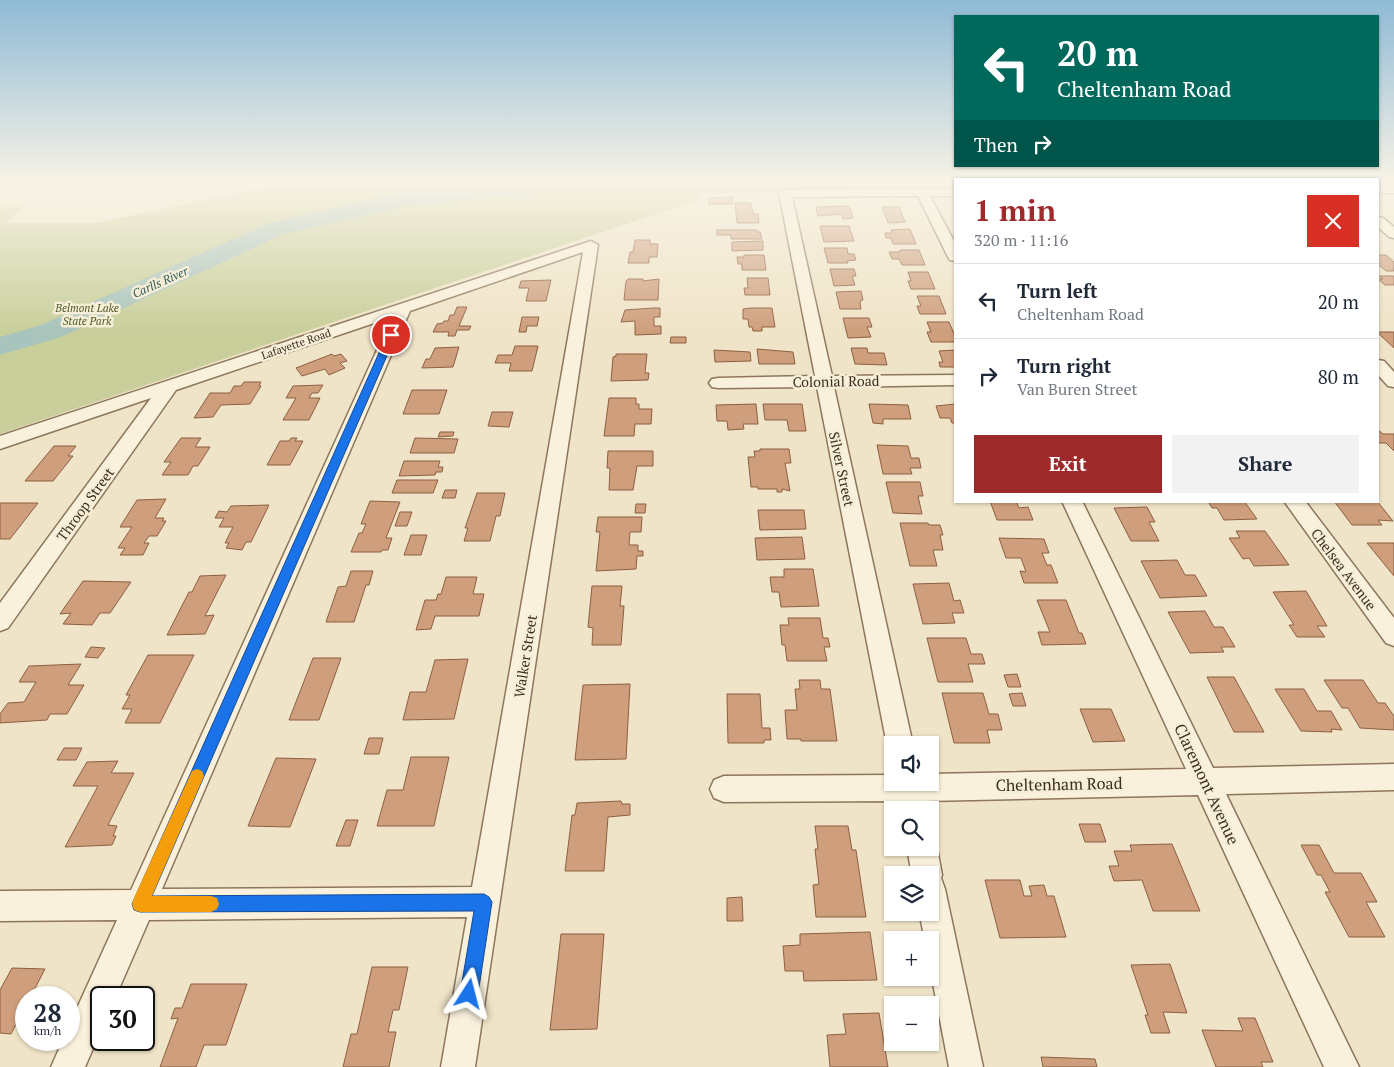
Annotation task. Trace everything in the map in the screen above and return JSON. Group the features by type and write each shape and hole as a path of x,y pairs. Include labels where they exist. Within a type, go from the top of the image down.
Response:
{"street":[{"name":"Silver Street","path":"793,231 823,381 898,736"},
{"path":"942,231 954,255"},
{"name":"Lafayette Road","path":"0,443 592,245"},
{"name":"Walker Street","path":"458,1067 592,245"},
{"path":"68,1067 404,307"},
{"name":"Colonial Road","path":"718,383 954,380"},
{"name":"Throop Street","path":"0,621 169,387"},
{"name":"Claremont Avenue","path":"1073,503 1342,1067"},
{"name":"Chelsea Avenue","path":"1295,503 1394,636"},
{"name":"Cheltenham Road","path":"724,789 910,794 1205,781 1394,777"},
{"path":"0,906 484,902"},
{"path":"936,921 966,1067"}],"green space":[{"name":"Belmont Lake State Park","path":"0,231 606,231 0,434"}],"building":[{"path":"717,231 757,231 760,232 762,239 731,239 731,235 717,235"},
{"path":"821,231 851,231 854,241 824,242"},
{"path":"891,231 911,231 916,244 893,244 891,238 886,238 885,233 892,233"},
{"path":"635,240 650,240 650,244 658,244 657,257 649,257 649,263 628,263 630,252 633,252"},
{"path":"763,241 763,250 732,251 732,242"},
{"path":"824,248 847,248 848,254 854,254 856,260 847,261 848,263 828,263"},
{"path":"900,250 919,250 925,265 902,265 899,259 892,259 889,252 900,252"},
{"path":"744,255 764,255 766,270 742,270 742,264 738,264 737,257 744,257"},
{"path":"1379,255 1386,255 1394,262 1394,271 1386,271 1379,265"},
{"path":"830,269 854,269 856,276 852,276 855,285 834,286"},
{"path":"908,272 928,272 935,289 911,289 908,281 911,281"},
{"path":"1379,276 1394,276 1394,285 1385,285 1379,280 1383,279"},
{"path":"747,278 768,278 770,295 745,295 744,288 748,288"},
{"path":"628,279 643,279 643,281 659,279 658,300 624,300 626,281"},
{"path":"551,280 546,301 526,301 529,288 519,288 521,281"},
{"path":"861,291 863,300 860,303 861,309 840,309 836,292"},
{"path":"917,296 939,296 946,314 920,314 917,306 921,306"},
{"path":"457,307 467,307 459,326 471,326 469,330 457,330 455,336 448,336 449,332 433,332 437,324 448,321 450,315 454,315"},
{"path":"660,308 660,317 654,317 654,326 661,326 661,334 635,335 635,321 621,322 625,310"},
{"path":"772,308 775,327 762,327 762,331 753,331 752,327 749,327 748,319 743,319 743,309"},
{"path":"522,317 539,317 537,326 527,326 526,332 519,332"},
{"path":"843,318 869,318 872,327 867,327 871,337 848,338"},
{"path":"927,322 949,322 954,334 954,342 931,342 927,332 931,332"},
{"path":"1379,332 1394,332 1394,348 1379,334"},
{"path":"671,337 686,337 686,343 670,343"},
{"path":"515,346 538,346 532,371 509,371 511,363 495,363 498,355 512,355"},
{"path":"459,347 453,367 422,368 426,359 430,359 435,348"},
{"path":"851,348 867,348 868,353 884,353 887,365 855,364"},
{"path":"757,349 793,352 795,364 759,364"},
{"path":"714,350 750,352 751,361 715,362"},
{"path":"954,350 954,367 940,367 939,362 943,362 939,351"},
{"path":"332,354 334,356 341,354 347,361 340,363 345,368 329,375 325,369 302,376 296,368"},
{"path":"616,354 647,354 645,373 649,373 648,380 611,381 613,357"},
{"path":"244,382 261,382 259,386 261,386 250,404 221,405 213,417 194,418 210,393 230,393 234,386 241,386"},
{"path":"323,385 318,393 312,393 309,398 320,398 309,420 283,420 296,398 286,398 293,386"},
{"path":"412,390 447,390 439,414 403,414"},
{"path":"609,398 636,398 636,404 639,404 639,409 652,409 651,424 635,424 634,436 604,436"},
{"path":"756,404 758,424 743,424 744,429 728,430 727,421 717,421 716,405"},
{"path":"763,404 802,404 806,431 789,431 787,420 765,420"},
{"path":"869,404 908,405 911,419 883,419 883,424 873,423"},
{"path":"954,404 954,423 952,423 950,418 940,418 936,406"},
{"path":"492,412 513,412 509,427 488,426"},
{"path":"1379,431 1383,434 1394,434 1394,451 1386,443 1379,443"},
{"path":"440,432 454,432 453,436 438,437"},
{"path":"181,438 201,438 195,447 210,447 198,466 193,466 188,475 162,475 171,462 164,462"},
{"path":"291,438 297,438 295,441 303,441 290,465 267,465 280,441 289,441"},
{"path":"415,438 458,439 454,453 410,453"},
{"path":"877,445 908,446 911,458 919,458 921,468 910,468 912,474 883,474"},
{"path":"54,446 76,446 68,456 73,456 53,481 25,481"},
{"path":"760,449 789,449 791,463 785,463 790,491 782,489 782,492 777,492 777,489 751,487 748,457 755,457 754,451 760,451"},
{"path":"608,451 653,451 653,466 637,466 633,490 609,490 610,468 607,468"},
{"path":"404,461 440,461 438,467 443,467 442,472 436,472 435,475 399,476"},
{"path":"397,480 438,480 433,493 392,493"},
{"path":"886,482 920,482 923,496 918,496 922,514 893,513"},
{"path":"445,490 457,490 455,498 442,498"},
{"path":"477,493 505,493 500,516 496,516 490,541 464,541 468,528 465,528"},
{"path":"166,499 155,518 164,518 162,521 166,521 157,536 149,536 144,543 149,543 143,555 120,555 125,548 118,548 132,527 120,527 137,500"},
{"path":"370,501 400,502 386,538 392,538 388,550 382,550 381,552 351,552 359,533 362,533 366,524 361,524"},
{"path":"0,503 38,503 10,539 0,539"},
{"path":"991,503 1017,503 1019,508 1028,507 1033,520 997,520"},
{"path":"1209,503 1245,503 1257,519 1224,520 1217,508 1212,508"},
{"path":"1336,503 1379,503 1393,521 1378,520 1382,525 1352,525"},
{"path":"636,504 646,504 645,513 635,513"},
{"path":"269,505 251,542 246,542 242,550 226,548 229,543 225,543 233,527 219,527 224,518 215,518 219,511 227,512 231,506"},
{"path":"1147,507 1155,522 1149,522 1159,541 1131,541 1114,508"},
{"path":"758,510 804,510 806,529 760,530"},
{"path":"400,512 412,512 407,526 395,526"},
{"path":"598,517 642,517 641,532 630,532 629,545 638,545 638,551 643,551 643,556 637,556 636,569 596,571 600,532 596,532"},
{"path":"900,523 940,525 943,535 940,535 943,550 933,550 937,566 910,566"},
{"path":"1236,531 1265,531 1289,565 1254,566 1249,558 1243,559 1229,538 1240,538"},
{"path":"411,535 427,535 421,555 404,555"},
{"path":"802,537 805,559 757,560 755,538"},
{"path":"999,538 1044,539 1049,553 1042,553 1047,565 1051,565 1058,583 1024,583 1020,571 1026,572 1021,558 1006,558"},
{"path":"1367,543 1394,543 1394,576"},
{"path":"1177,560 1185,575 1195,575 1207,596 1160,598 1141,561"},
{"path":"784,569 813,569 819,606 781,607 779,592 772,592 770,577 784,577"},
{"path":"351,571 373,571 369,585 366,585 354,622 326,622 338,587 346,586"},
{"path":"226,575 205,616 214,615 205,634 167,635 189,592 192,592 200,576"},
{"path":"446,577 477,577 473,594 484,594 479,616 435,616 431,629 416,630 425,600 436,600 438,594 441,594"},
{"path":"83,581 131,582 110,613 100,613 92,625 63,624 71,613 60,614"},
{"path":"949,583 954,601 960,600 964,613 952,613 955,623 923,624 913,584"},
{"path":"592,586 622,586 620,606 624,606 621,645 592,645 593,628 588,627"},
{"path":"1306,591 1327,626 1317,626 1325,637 1297,637 1289,625 1294,625 1273,592"},
{"path":"1037,600 1066,600 1079,633 1082,633 1086,644 1042,645 1038,632 1050,632"},
{"path":"1205,611 1214,627 1223,627 1235,647 1221,647 1224,652 1190,653 1168,612"},
{"path":"788,618 820,618 823,638 828,638 830,647 824,647 827,661 787,661 785,645 782,645 780,625 789,625"},
{"path":"927,638 966,638 971,654 982,654 985,664 968,664 973,682 938,682"},
{"path":"91,647 105,648 98,658 85,657"},
{"path":"148,655 194,655 160,723 125,723 132,709 122,709 130,695 126,695"},
{"path":"313,658 341,658 319,720 289,720"},
{"path":"468,659 454,719 403,720 410,692 426,692 435,660"},
{"path":"81,664 68,685 84,685 67,714 50,714 47,720 0,723 0,714 8,703 24,702 36,682 19,682 29,666"},
{"path":"1017,674 1021,687 1008,687 1004,675"},
{"path":"1207,677 1234,677 1264,732 1234,732"},
{"path":"799,680 820,680 821,689 830,689 837,741 787,739 785,710 797,710 795,689 800,689"},
{"path":"1324,680 1363,680 1378,703 1385,703 1394,716 1394,730 1360,728 1348,708 1342,708"},
{"path":"630,684 626,759 575,760 583,685"},
{"path":"1275,689 1304,689 1317,711 1331,711 1342,730 1331,729 1332,732 1301,731"},
{"path":"942,693 983,693 989,714 998,714 1002,730 987,730 990,743 954,743"},
{"path":"1022,693 1026,706 1013,706 1009,694"},
{"path":"727,694 760,694 762,728 770,728 771,740 764,740 764,743 728,743"},
{"path":"1080,709 1111,709 1125,741 1093,742"},
{"path":"369,738 383,738 379,754 364,754"},
{"path":"64,748 82,748 76,760 57,760"},
{"path":"411,757 449,757 434,826 377,826 387,790 403,790"},
{"path":"276,758 316,759 290,827 248,826"},
{"path":"118,761 111,773 134,773 108,825 117,826 113,836 116,836 112,845 65,847 98,786 73,786 87,762"},
{"path":"621,801 622,804 630,804 630,815 608,817 604,871 565,871 572,815 575,815 577,803"},
{"path":"346,820 358,820 350,846 336,846"},
{"path":"1079,824 1100,824 1106,842 1085,842"},
{"path":"815,826 848,826 852,850 856,850 866,917 816,917 813,885 819,884 815,849 818,849"},
{"path":"1172,844 1200,911 1153,911 1142,880 1114,881 1109,866 1119,866 1114,851 1132,851 1130,845"},
{"path":"1301,845 1319,845 1334,873 1361,873 1377,902 1366,902 1385,937 1349,937 1325,892 1330,892 1321,875 1317,875"},
{"path":"985,880 1020,880 1024,896 1032,896 1029,886 1044,885 1047,896 1054,896 1066,937 1000,938"},
{"path":"742,897 743,921 727,921 727,898"},
{"path":"870,932 877,980 804,981 803,971 785,971 783,946 800,945 800,934"},
{"path":"561,934 604,934 597,1029 550,1030"},
{"path":"1170,964 1187,1013 1163,1012 1170,1033 1151,1033 1145,1015 1148,1015 1131,965"},
{"path":"372,967 408,967 399,1010 393,1010 388,1032 396,1032 389,1067 343,1067 351,1034 357,1034"},
{"path":"12,968 45,969 36,986 15,986 15,1026 11,1034 0,1033 0,990"},
{"path":"191,984 247,984 226,1045 204,1045 196,1067 160,1067 178,1018 171,1019 175,1008 182,1008"},
{"path":"879,1013 888,1067 830,1067 827,1035 846,1034 843,1014"},
{"path":"1238,1018 1255,1018 1273,1062 1261,1062 1263,1067 1216,1067 1202,1030 1243,1031"},
{"path":"1041,1057 1095,1059 1097,1067 1043,1067"}],"waterway":[{"name":"Carlls River","path":"0,346 51,331 272,231"}],"slow traffic":[{"path":"197,776 140,904 211,904"}],"route":[{"path":"391,335 140,904 484,902 469,994"}]}
